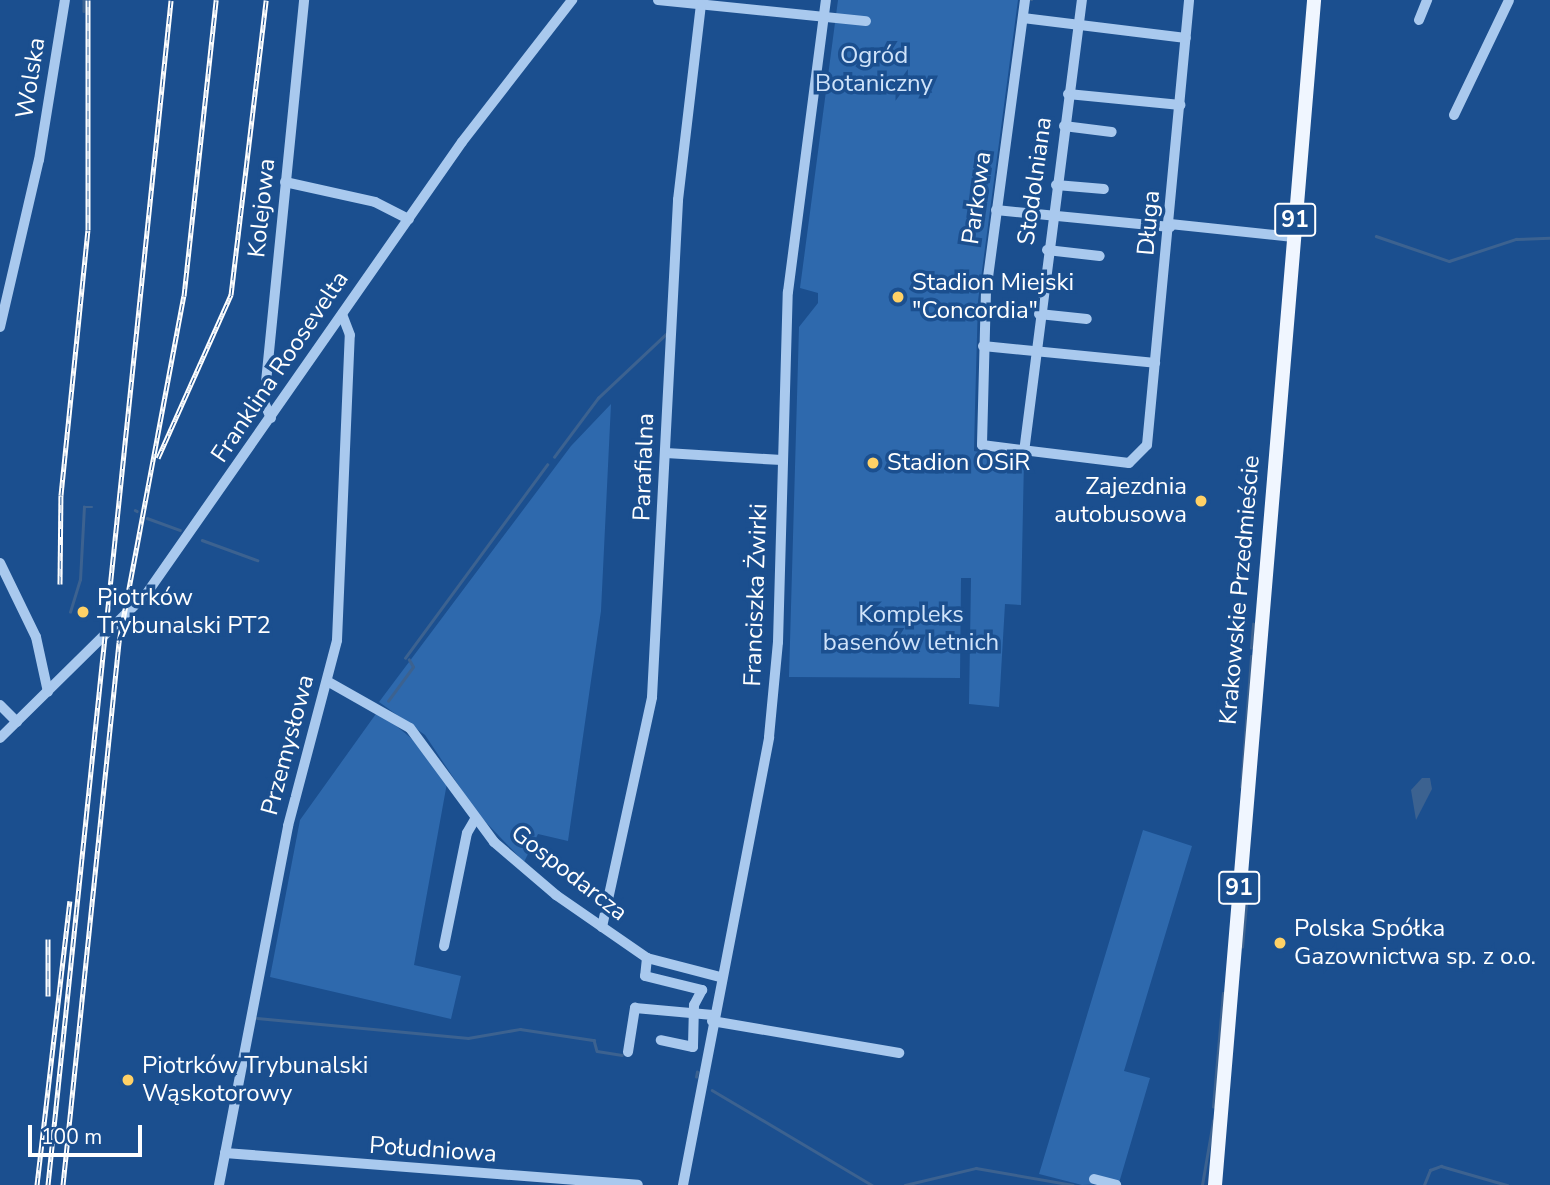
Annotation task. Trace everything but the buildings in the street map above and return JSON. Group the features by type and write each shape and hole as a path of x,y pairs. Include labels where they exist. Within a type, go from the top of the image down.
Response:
{"main road":[{"name":"Krakowskie Przedmieście","path":"1214,1185 1314,0"}],"street":[{"name":"Wolska","path":"0,327 39,160 65,0"},
{"name":"Kolejowa","path":"271,418 264,402 304,0"},
{"name":"Franklina Roosevelta","path":"0,738 146,593 409,219 572,0"},
{"path":"658,0 866,21"},
{"name":"Franciszka Żwirki","path":"683,1185 720,977 770,726 788,292 826,0"},
{"name":"Parkowa","path":"1024,452 982,445 983,346 996,210 1025,0"},
{"name":"Stodolniana","path":"1024,452 1038,314 1082,0"},
{"name":"Długa","path":"1024,452 1129,463 1146,451 1170,225 1189,0"},
{"path":"1419,19 1427,0"},
{"path":"1454,115 1509,0"},
{"name":"Parafialna","path":"602,928 652,697 678,200 701,5"},
{"path":"1023,18 1186,38"},
{"path":"1068,94 1180,105"},
{"path":"1064,126 1112,132"},
{"path":"285,182 375,202 409,219"},
{"path":"1056,185 1104,189"},
{"path":"996,210 1293,237"},
{"path":"1047,250 1100,256"},
{"name":"Przemysłowa","path":"219,1185 288,826 327,681 341,583 350,335 342,314"},
{"path":"1038,314 1087,319"},
{"path":"983,346 1155,363"},
{"path":"666,453 782,460"},
{"path":"0,563 36,638 48,692"},
{"name":"Gospodarcza","path":"327,681 410,728 475,819 521,867 647,958 720,977"},
{"path":"0,705 17,722"},
{"path":"444,946 467,833 475,819"},
{"path":"647,958 645,976 701,988 695,1014 693,1047 661,1040"},
{"path":"628,1052 635,1008 695,1014 899,1053"},
{"name":"Południowa","path":"225,1153 638,1185"},
{"path":"1094,1179 1116,1185"}],"green space":[{"name":"Stadion Miejski \"Concordia\"","path":"838,0 1018,0 978,301 975,408 974,451 1024,460 1021,605 1005,604 999,707 969,704 971,578 961,578 960,678 789,677 799,327 818,303 818,293 800,288"},
{"path":"611,404 601,611 568,841 538,834 524,862 477,813 425,735 379,702 571,446"},
{"path":"378,711 417,743 447,783 414,965 461,976 451,1019 270,977 300,820"},
{"path":"1143,830 1192,846 1124,1071 1150,1078 1119,1183 1082,1185 1039,1174"}],"shaded area":[{"path":"1422,778 1430,778 1432,789 1416,820 1411,790"}],"waterway":[{"path":"84,0 84,11"},
{"path":"1376,236 1449,261 1516,239 1550,238"},
{"path":"554,457 598,398 666,334"},
{"path":"405,658 547,465"},
{"path":"70,612 80,580 84,507 92,507"},
{"path":"147,518 180,530"},
{"path":"202,540 257,560"},
{"path":"1251,648 1253,624"},
{"path":"1241,787 1251,656"},
{"path":"388,701 413,667 409,660"},
{"path":"1242,947 1246,905"},
{"path":"1213,1107 1223,993"},
{"path":"257,1018 468,1038 520,1029 594,1040 597,1051 622,1055"},
{"path":"696,1077 697,1072"},
{"path":"712,1090 872,1185"},
{"path":"1202,1185 1213,1121"},
{"path":"1424,1185 1430,1170 1441,1166 1507,1185"},
{"path":"905,1185 976,1168 1073,1185"}],"railway":[{"path":"60,584 61,495 88,230 88,0"},
{"path":"48,1185 171,0"},
{"path":"63,1185 119,642 184,296 216,0"},
{"path":"158,458 231,295 266,0"},
{"path":"37,1185 70,901"},
{"path":"48,939 48,996"}],"place":[{"name":"Stadion Miejski \"Concordia\"","path":"898,297"},
{"name":"Stadion OSiR","path":"873,463"},
{"name":"Zajezdnia autobusowa","path":"1201,501"},
{"name":"Piotrków Trybunalski PT2","path":"83,612"},
{"name":"Polska Spółka Gazownictwa sp. z o.o.","path":"1280,943"},
{"name":"Piotrków Trybunalski Wąskotorowy","path":"128,1080"}],"park label":[{"name":"Ogród Botaniczny","path":"874,70"},
{"name":"Kompleks basenów letnich","path":"911,629"}]}
